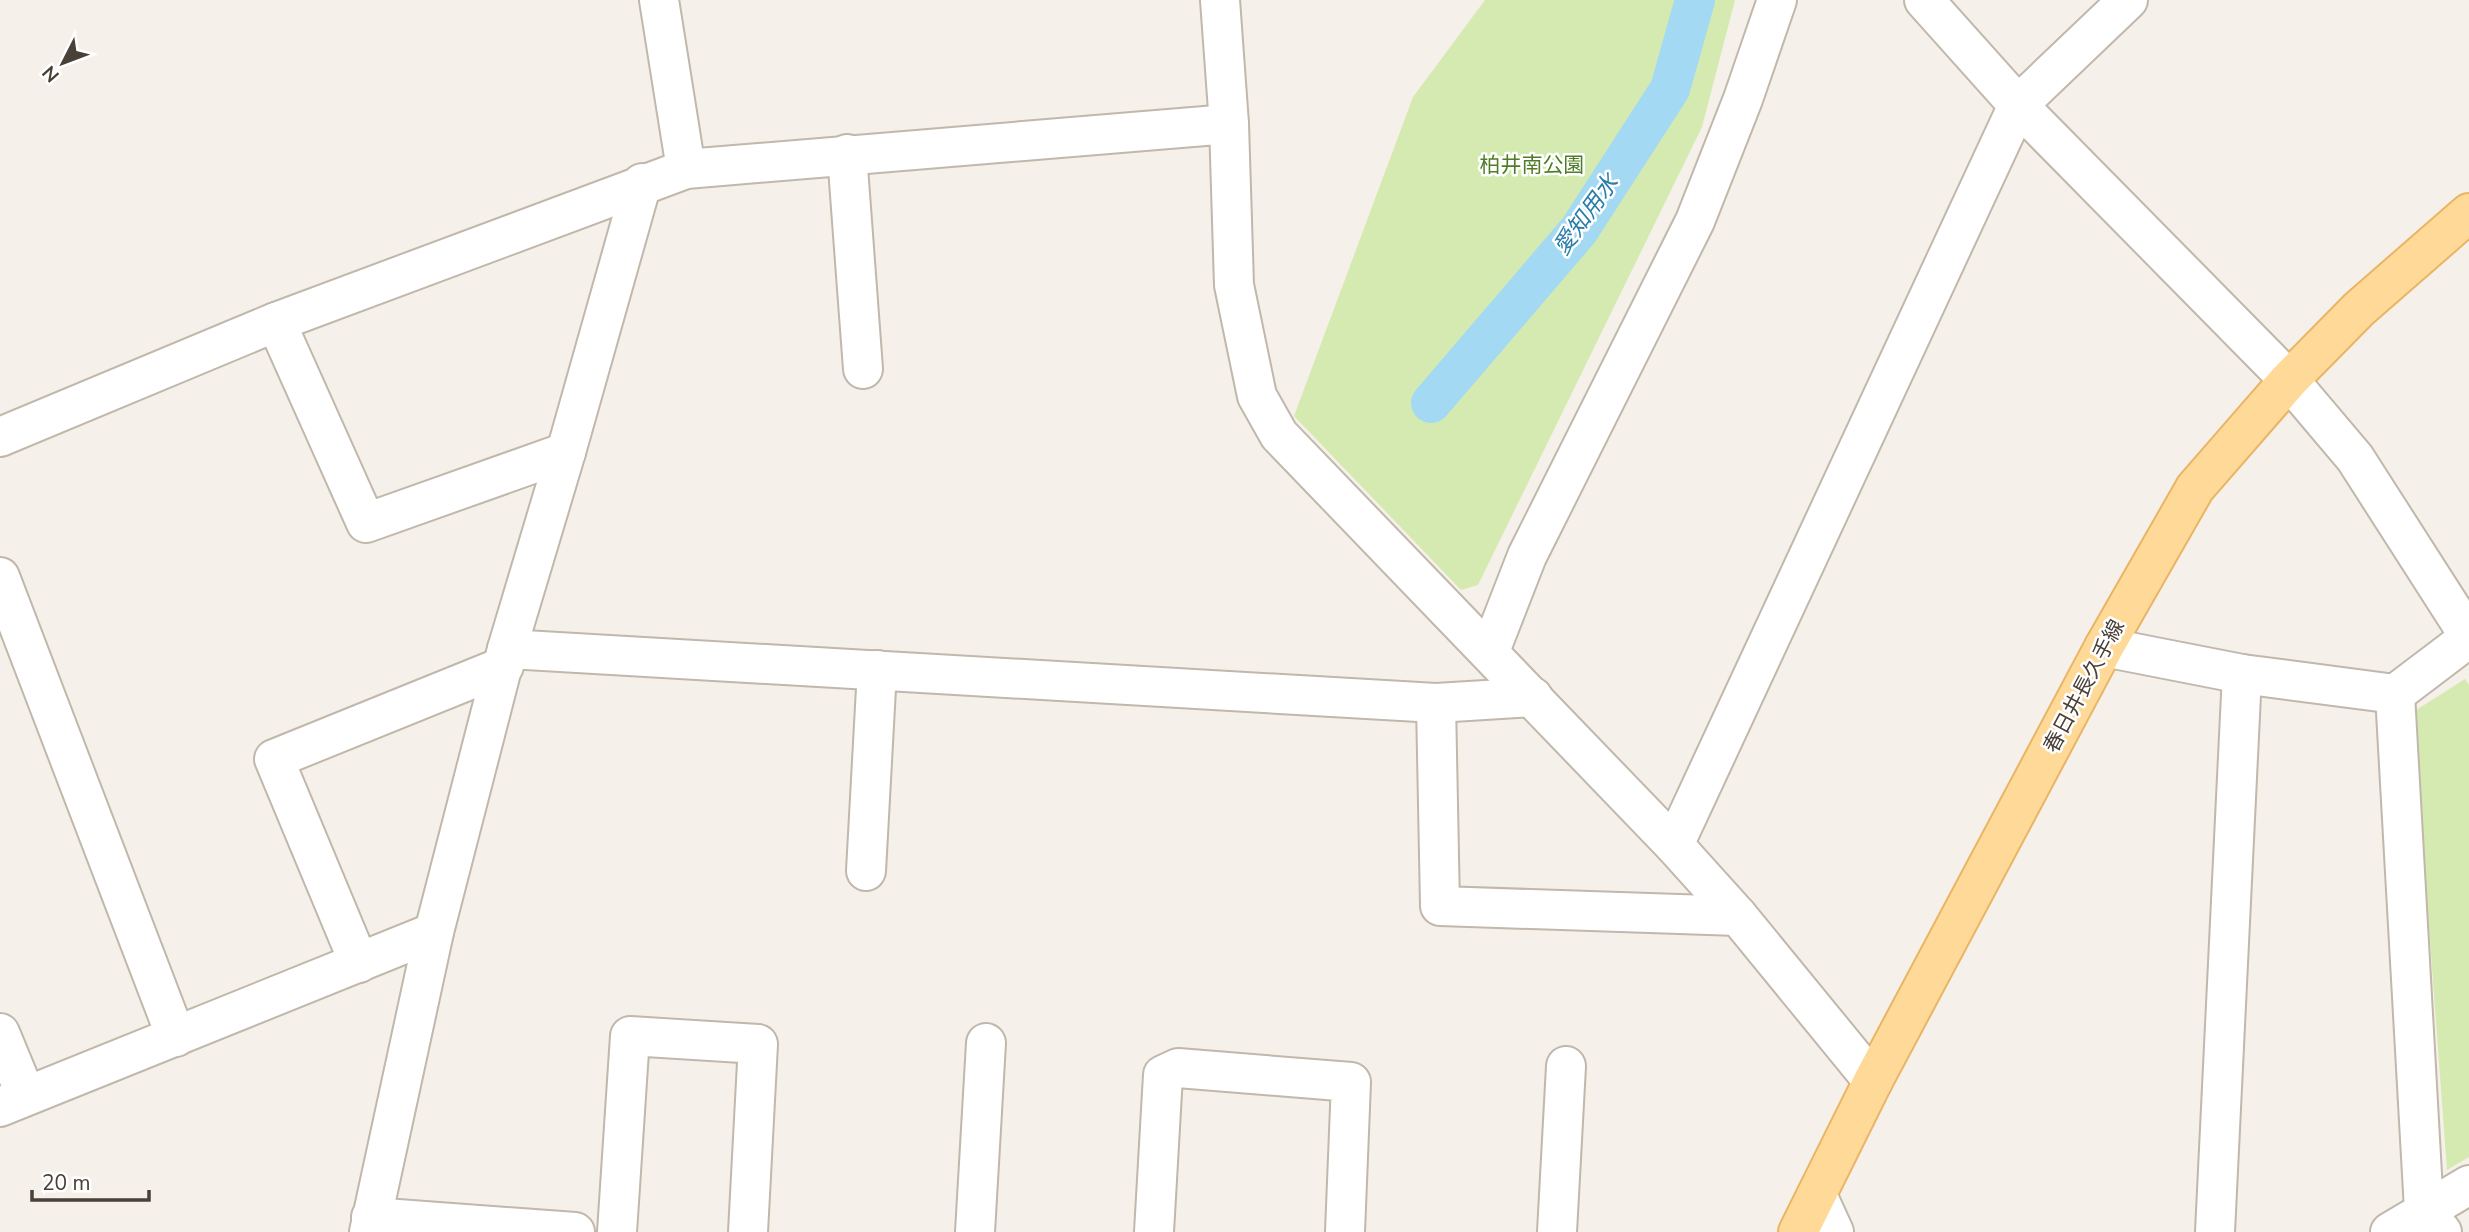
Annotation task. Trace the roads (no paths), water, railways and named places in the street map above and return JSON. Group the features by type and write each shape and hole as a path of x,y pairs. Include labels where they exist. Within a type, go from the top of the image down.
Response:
{"main road":[{"name":"春日井長久手線","path":"1798,1232 1873,1081 2104,647 2195,488 2288,380 2359,309 2469,213"}],"street":[{"path":"659,0 685,169"},
{"path":"1220,0 1229,124 1234,285 1257,396 1279,435 1674,845 1738,916 1873,1081"},
{"path":"1490,651 1527,556 1695,221 1743,99 1777,0"},
{"path":"1924,0 2018,105 2288,380 2355,458 2469,637 2395,694 2242,674 2104,647"},
{"path":"1674,845 2018,105 2127,0"},
{"path":"0,437 276,322 685,169 1229,124"},
{"path":"847,154 863,369"},
{"path":"575,1232 370,1224 434,932 505,658 642,183"},
{"path":"276,322 366,523 566,452"},
{"path":"0,578 176,1037"},
{"path":"359,963 274,759 505,658 877,670 1436,703 1533,697"},
{"path":"866,871 877,670"},
{"path":"2215,1232 2242,674"},
{"path":"2395,694 2433,1221"},
{"path":"1436,703 1440,906 1738,916"},
{"path":"0,1033 13,1101 434,932"},
{"path":"617,1232 630,1036 758,1044 748,1232"},
{"path":"975,1232 986,1043"},
{"path":"1557,1232 1566,1066"},
{"path":"1154,1232 1163,1075 1178,1068 1351,1082 1345,1232"},
{"path":"2389,1232 2433,1221 2469,1185"},
{"path":"1817,1195 1833,1232"}],"waterway":[{"name":"愛知用水","path":"1431,403 1579,230 1670,89 1695,0"}],"park label":[{"name":"柏井南公園","path":"1532,165"}]}
